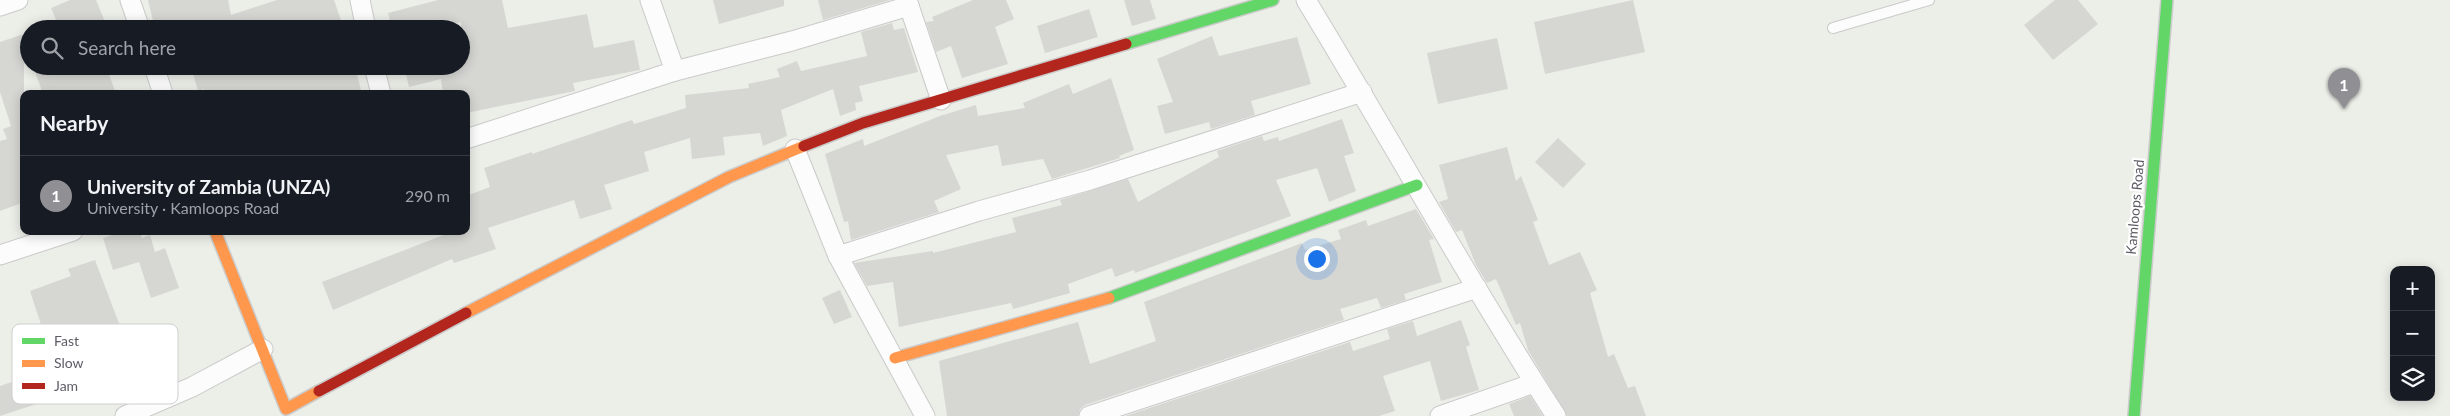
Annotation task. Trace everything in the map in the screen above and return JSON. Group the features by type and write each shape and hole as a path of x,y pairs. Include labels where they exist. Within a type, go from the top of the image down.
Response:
{"street":[{"path":"0,6 18,0"},
{"path":"130,0 137,20"},
{"path":"360,0 364,20"},
{"path":"650,0 675,71"},
{"path":"217,235 286,409 610,237 729,177 795,149 863,123 1273,0"},
{"path":"1306,0 1418,184 1534,383 1556,416"},
{"name":"Kamloops Road","path":"2134,416 2167,0"},
{"path":"470,138 675,71 792,41 908,3 941,100"},
{"path":"157,75 163,90"},
{"path":"376,75 380,90"},
{"path":"838,256 979,211 1090,180 1362,92"},
{"path":"795,149 838,256 925,416"},
{"path":"895,358 1122,294 1418,184"},
{"path":"0,255 61,235"},
{"path":"1089,416 1477,288"},
{"path":"178,393 263,349"},
{"path":"1440,416 1534,383"},
{"path":"125,416 153,404"}],"lane":[{"path":"1833,28 1929,0"},
{"path":"275,416 286,409"}],"building":[{"path":"70,0 96,0 104,20 56,20 51,8"},
{"path":"148,0 228,0 231,15 277,0 334,0 341,20 153,20"},
{"path":"438,0 502,0 508,28 587,14 594,48 634,40 640,70 573,83 575,91 470,112 470,90 442,90 441,79 409,87 406,75 470,75 470,20 390,20 388,13"},
{"path":"713,0 784,0 784,6 719,24"},
{"path":"818,0 890,0 823,20"},
{"path":"973,0 1006,0 1014,19 995,27 1008,64 962,78 951,46 936,52 926,22 934,21 932,17"},
{"path":"1124,0 1150,0 1156,19 1132,26"},
{"path":"1633,0 1645,52 1545,74 1534,22"},
{"path":"2055,0 2078,0 2098,24 2053,60 2024,25"},
{"path":"1089,9 1098,37 1045,53 1037,26"},
{"path":"892,23 894,30 904,28 918,72 859,86 863,101 855,103 856,110 840,116 833,89 781,110 787,136 763,146 760,133 723,137 725,155 692,159 690,138 644,152 649,171 604,185 612,209 580,219 574,200 488,228 496,249 454,263 452,259 333,310 322,282 444,235 470,235 470,194 490,187 484,168 632,120 634,124 686,108 685,95 749,88 748,84 780,77 777,69 797,61 801,71 867,56 861,32"},
{"path":"20,35 20,75 24,75 24,90 20,90 20,204 0,211 0,141 7,139 3,129 11,126 0,92 0,42"},
{"path":"1212,36 1219,56 1297,37 1311,84 1251,101 1255,115 1211,129 1209,122 1165,134 1157,106 1173,102 1157,59"},
{"path":"1497,38 1508,89 1438,104 1427,53"},
{"path":"36,75 109,75 115,90 42,90"},
{"path":"194,75 357,75 361,90 204,89 198,90"},
{"path":"1111,78 1134,150 1119,156 1120,158 1052,179 1043,159 1002,166 998,145 946,155 961,189 934,201 939,212 851,240 848,221 844,222 825,154 863,139 864,146 940,116 976,105 978,116 1025,108 1023,103 1069,84 1073,94"},
{"path":"1342,119 1354,153 1344,156 1356,191 1329,202 1317,168 1276,180 1291,216 1135,273 1134,270 1115,277 1112,268 1068,284 1070,293 1013,309 1011,303 899,327 893,282 867,286 854,263 933,251 933,253 1016,232 1012,218 1062,205 1060,200 1128,179 1138,202 1219,157 1217,151 1262,136 1264,141 1278,137 1279,141"},
{"path":"1558,138 1586,164 1563,188 1535,162"},
{"path":"1507,147 1516,181 1521,176 1538,220 1533,222 1549,265 1580,252 1597,290 1590,293 1608,357 1614,354 1628,388 1635,386 1646,416 1567,416 1528,350 1520,323 1516,325 1496,279 1487,283 1476,265 1462,230 1456,232 1439,202 1448,199 1439,165"},
{"path":"1416,209 1434,239 1429,240 1442,282 1404,294 1406,300 1381,308 1377,298 1340,309 1344,320 1085,405 1080,409 1078,416 947,416 939,361 1078,322 1090,364 1156,341 1144,302 1302,243 1305,250 1341,239 1338,230 1366,220 1368,226"},
{"path":"112,235 141,235 142,238 150,235 155,252 165,248 179,288 151,298 139,262 113,270 103,238"},
{"path":"95,260 119,324 41,324 30,291 71,276 68,269"},
{"path":"840,290 852,317 834,324 822,298"},
{"path":"1461,320 1470,345 1466,347 1479,390 1441,401 1430,361 1383,376 1395,411 1379,416 1125,416 1350,342 1353,351 1390,339 1387,329 1413,321 1417,336"},
{"path":"12,382 12,404 37,404 0,416 0,386"},
{"path":"1530,396 1543,416 1514,416 1509,404"}],"traffic: fast":[{"path":"1126,44 1273,0"},
{"path":"2134,416 2167,0"},
{"path":"1109,298 1417,185"}],"traffic: slow":[{"path":"466,313 729,177 804,146"},
{"path":"217,235 286,409 319,391"},
{"path":"895,358 1109,298"}],"traffic: jam":[{"path":"804,146 863,123 1126,44"},
{"path":"319,391 466,313"}],"place":[{"name":"University of Zambia (UNZA)","path":"2344,109"}]}
